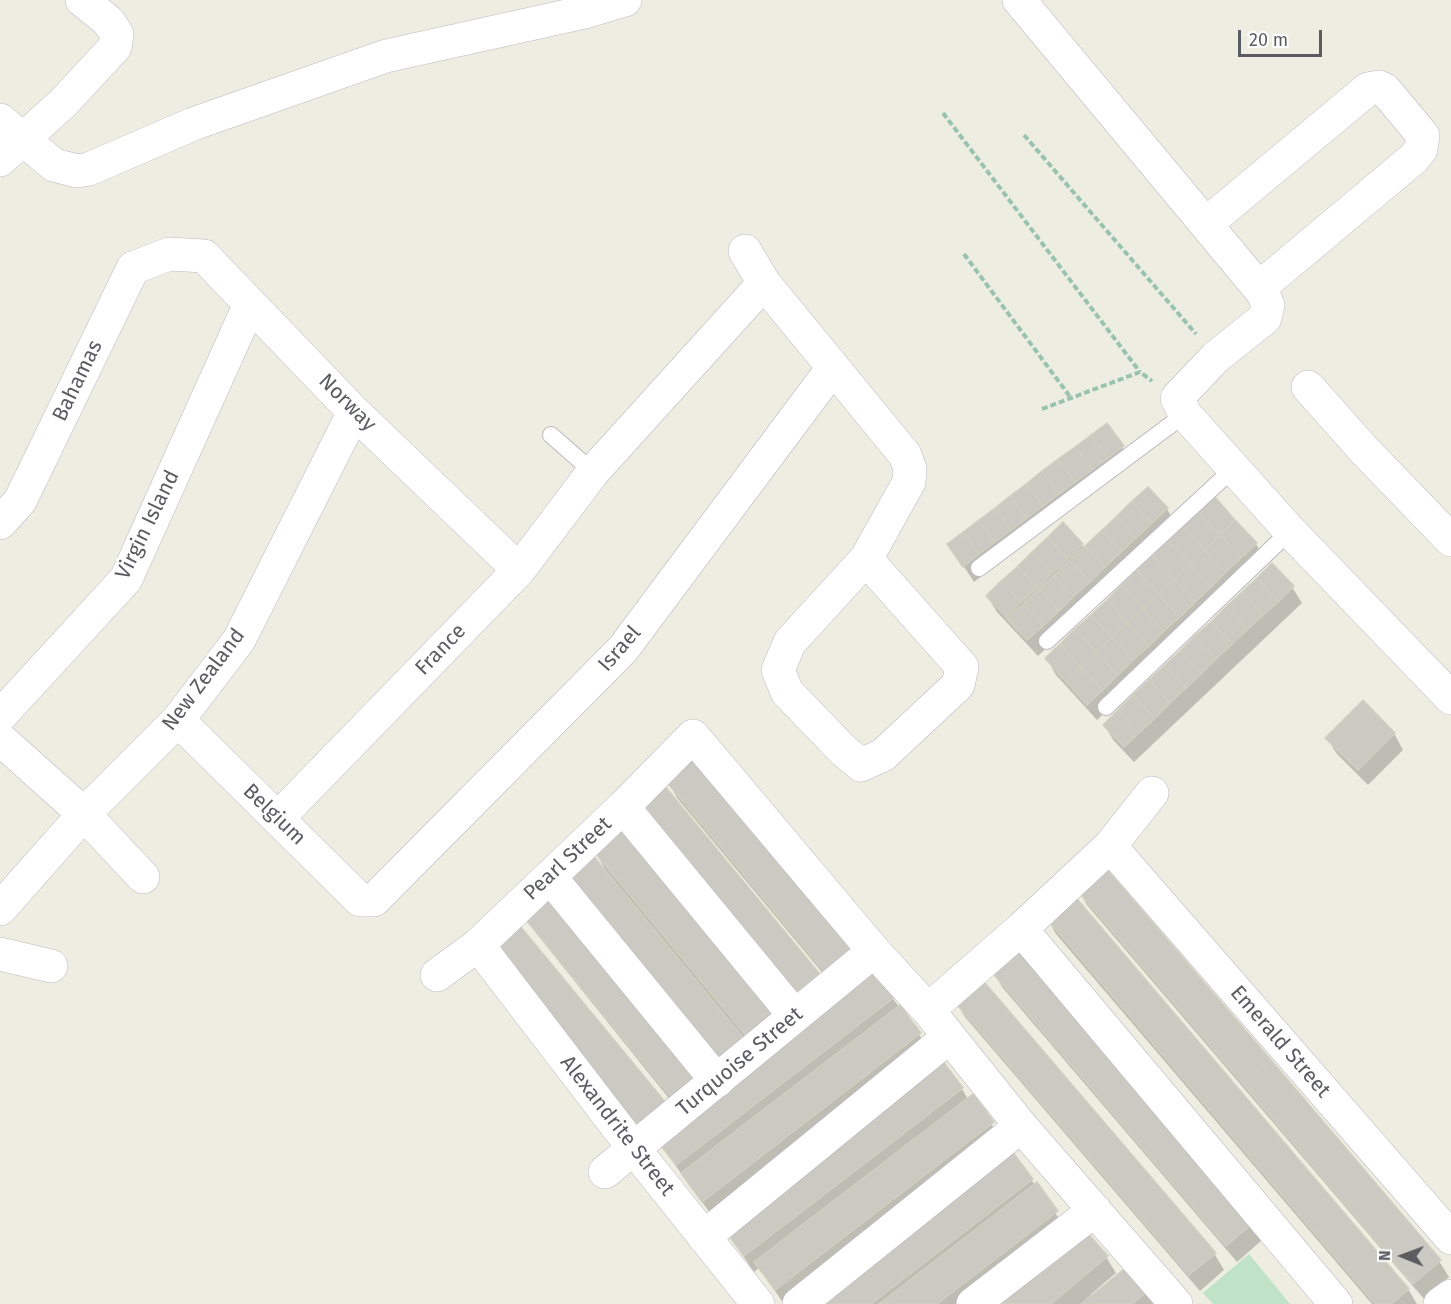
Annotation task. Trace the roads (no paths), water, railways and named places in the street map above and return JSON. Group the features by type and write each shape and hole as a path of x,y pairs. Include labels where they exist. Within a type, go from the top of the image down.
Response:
{"street":[{"path":"82,0 108,21 117,34 115,47 63,104 7,140 54,165 77,171 89,169 193,124 386,56 585,12 625,0"},
{"path":"1019,0 1206,224 1258,288 1268,305 1265,318 1216,357 1181,406 1233,469 1290,531 1451,698"},
{"path":"1206,224 1368,89 1379,87 1385,90 1415,126 1423,136 1421,149 1414,158 1258,288"},
{"path":"745,251 764,283 904,455 910,469 909,482 866,559 790,642 778,670 787,692 843,750 861,765 883,755 958,685 962,667 866,559"},
{"name":"Norway","path":"169,254 204,256 354,412 519,570"},
{"name":"Bahamas","path":"0,523 20,501 133,268 169,254"},
{"name":"France","path":"278,818 519,570 593,472 764,283"},
{"name":"Virgin Island","path":"0,716 126,579 250,304"},
{"name":"Israel","path":"374,900 623,649 832,369"},
{"path":"1308,387 1365,451 1451,540"},
{"name":"New Zealand","path":"0,909 84,814 178,720 238,640 354,412"},
{"name":"Belgium","path":"178,720 360,900 374,900"},
{"name":"Pearl Street","path":"437,975 478,945 623,807 693,736 874,951"},
{"path":"0,739 84,814 143,877"},
{"path":"928,1010 1021,929 1110,846 1152,794"},
{"path":"623,807 795,1016"},
{"name":"Emerald Street","path":"1110,846 1451,1238"},
{"path":"550,877 717,1081"},
{"path":"1021,929 1336,1304"},
{"name":"Alexandrite Street","path":"478,945 634,1150 758,1304"},
{"path":"874,951 928,1010 1021,1126 1176,1304"},
{"name":"Turquoise Street","path":"605,1172 874,951"},
{"path":"0,954 51,966"},
{"path":"704,1237 949,1037"},
{"path":"799,1304 1021,1126"},
{"path":"974,1304 1095,1210"},
{"path":"1440,1304 1451,1296"}],"lane":[{"path":"979,568 1181,406"},
{"path":"551,435 593,472"},
{"path":"1047,641 1233,469"},
{"path":"1106,707 1290,531"}]}
